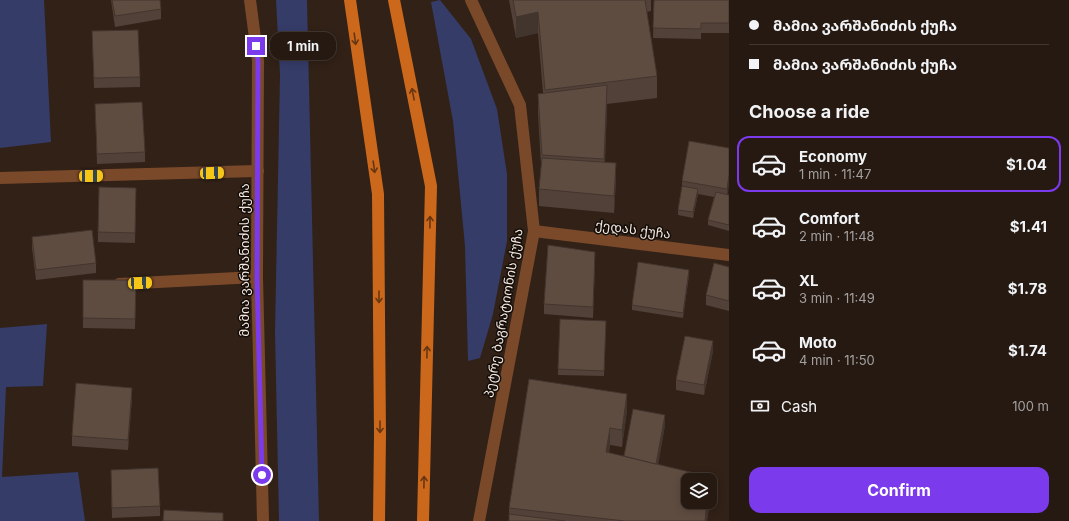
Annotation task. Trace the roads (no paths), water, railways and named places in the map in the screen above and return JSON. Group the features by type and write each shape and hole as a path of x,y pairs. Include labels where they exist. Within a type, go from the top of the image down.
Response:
{"main road":[{"path":"350,0 378,194 380,434 379,521"},
{"path":"394,0 431,186 424,521"}],"street":[{"name":"მამია ვარშანიძის ქუჩა","path":"250,0 258,61 257,277 263,521"},
{"name":"პეტრე ბაგრატიონის ქუჩა","path":"471,0 520,105 534,231 479,521"},
{"path":"0,178 258,172"},
{"name":"ქედას ქუჩა","path":"534,231 729,255"},
{"path":"110,284 257,277"}]}
